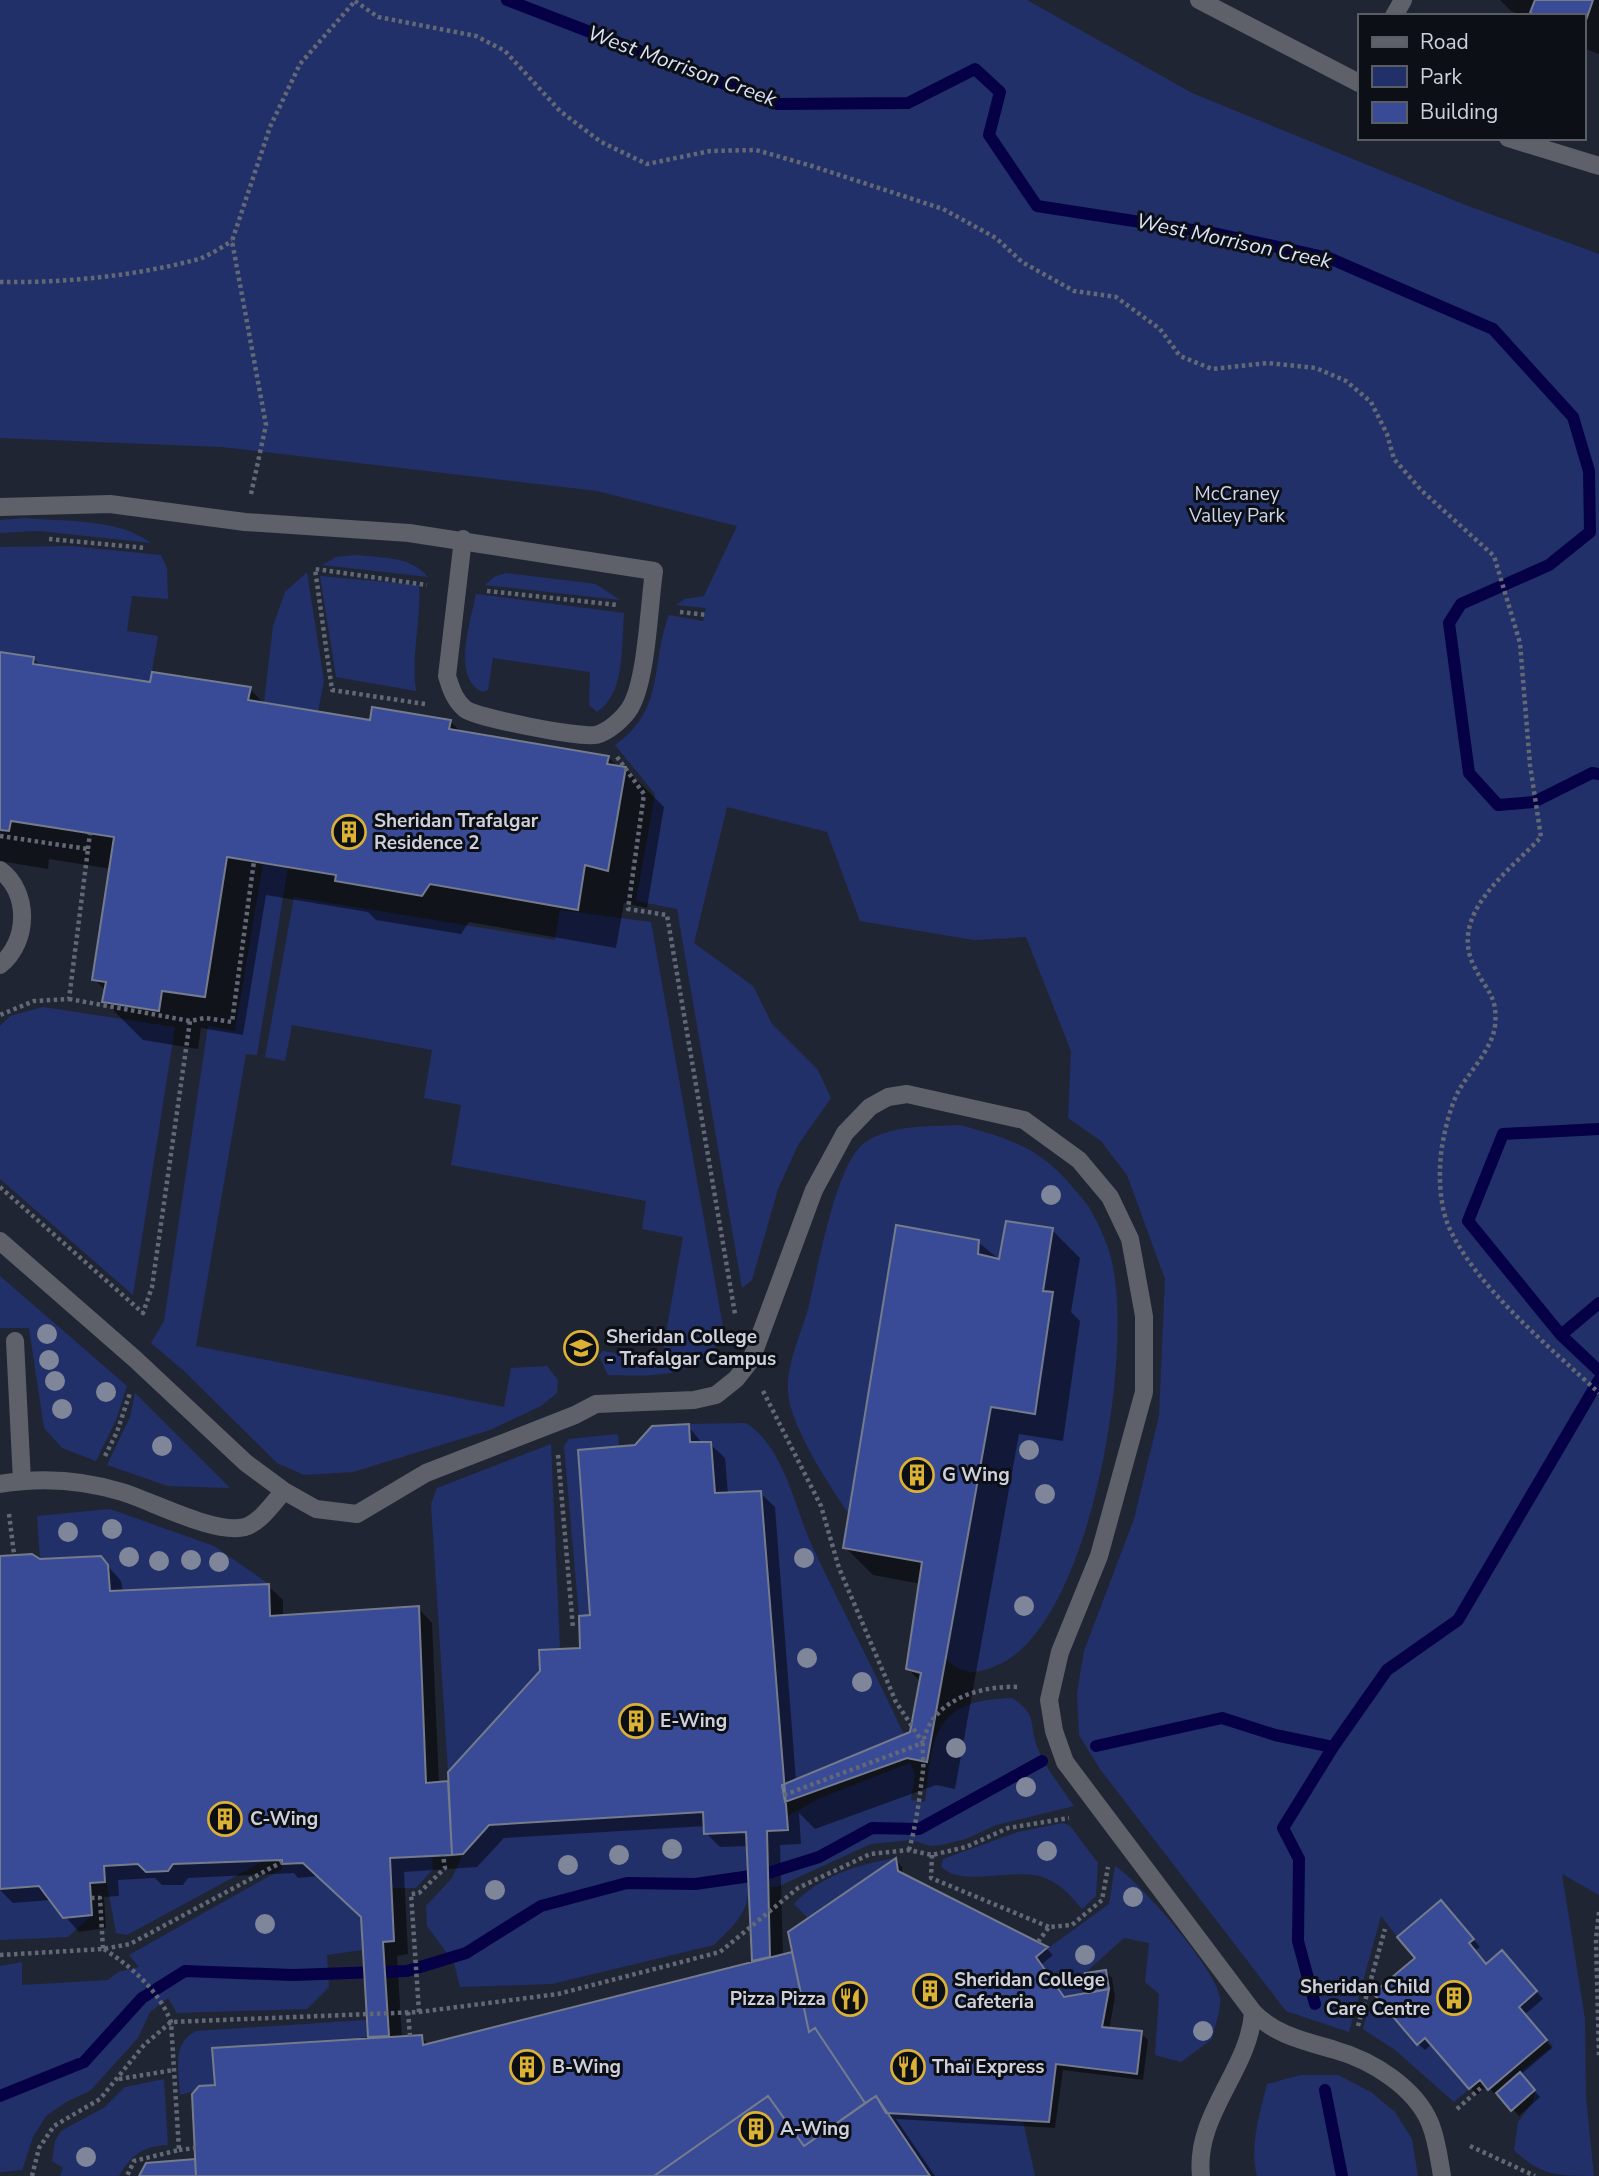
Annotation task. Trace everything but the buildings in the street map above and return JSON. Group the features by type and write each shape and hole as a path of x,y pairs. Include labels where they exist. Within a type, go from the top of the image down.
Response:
{"street":[{"path":"1199,0 1358,80"},
{"path":"1514,140 1599,166"},
{"path":"0,507 110,504 245,522 409,533 463,540 653,571 640,674 630,708 616,724 596,735 531,727 466,710 453,695 447,676 463,540"},
{"path":"0,870 17,891 23,909 16,945 0,965"},
{"path":"0,1241 135,1359 246,1463 284,1491 316,1509 357,1514 426,1473 555,1423 596,1404 694,1400 716,1395 736,1380 751,1360 814,1190 845,1133 870,1107 888,1097 907,1094 1024,1119 1079,1160 1110,1197 1130,1239 1144,1316 1144,1392 1099,1556 1060,1652 1049,1700 1054,1731 1065,1762 1253,2012 1277,2031 1348,2053 1377,2067 1411,2096 1430,2122 1442,2176"},
{"path":"15,1341 9,1483 72,1481 89,1484 121,1492 222,1528 245,1527 264,1515 284,1491"},
{"path":"1201,2176 1206,2130 1252,2033 1253,2012"}],"path":[{"path":"245,522 266,425 232,241 270,127 300,64 355,1 378,17 476,36 505,51 560,111 601,142 647,164 710,152 756,150 812,166 943,209 996,238 1022,262 1074,291 1116,297 1160,329 1180,356 1212,369 1268,363 1316,368 1346,381 1371,402 1387,434 1394,459 1421,490 1494,556 1520,643 1531,773 1541,837 1498,878 1477,906 1469,936 1474,966 1494,996 1494,1029 1457,1093 1443,1138 1440,1184 1448,1223 1474,1268 1599,1393"},
{"path":"0,282 48,283 146,269 201,258 232,241"},
{"path":"46,539 146,548"},
{"path":"424,695 427,704 332,690 315,569 427,583 426,595"},
{"path":"480,590 618,605"},
{"path":"671,611 707,615"},
{"path":"610,751 624,763 644,794 628,909 667,915 733,1307 770,1409 821,1506 839,1568 896,1702 923,1742"},
{"path":"69,999 90,834"},
{"path":"0,836 88,849"},
{"path":"0,1014 34,1001 69,999 190,1021 205,1018 232,1022 254,861"},
{"path":"0,1187 143,1313 152,1287 190,1021"},
{"path":"89,1484 117,1432 132,1383"},
{"path":"555,1423 573,1628"},
{"path":"9,1483 14,1554"},
{"path":"909,1850 924,1768 923,1742 939,1712 967,1693 995,1685 1026,1687 1049,1700"},
{"path":"784,1795 923,1742"},
{"path":"32,2176 39,2148 54,2126 100,2099 144,2045 171,2022 419,2012 558,1994 720,1952 798,1888 870,1854 909,1850 932,1855 965,1847 1008,1828 1105,1814"},
{"path":"419,2012 420,1991 411,1894 419,1893 444,1868 443,1855"},
{"path":"932,1855 931,1878 1049,1927 1072,1925 1102,1900 1108,1867 1101,1857"},
{"path":"0,1955 103,1949 130,1944 282,1862"},
{"path":"91,1898 100,1898 103,1949"},
{"path":"1599,1912 1596,1939 1599,2056"},
{"path":"1038,1942 1049,1927"},
{"path":"1348,2053 1385,1929"},
{"path":"103,1949 130,1966 166,2009 171,2022 179,2150"},
{"path":"408,2012 410,2036"},
{"path":"118,2079 174,2070"},
{"path":"1454,2111 1484,2085"},
{"path":"127,2176 134,2161 195,2148"},
{"path":"1472,2149 1535,2176"}],"green space":[{"name":"McCraney Valley Park","path":"0,0 1027,0 1192,93 1463,204 1599,254 1599,1895 1562,1874 1585,2019 1586,2098 1594,2176 1551,2173 1533,2165 1514,2150 1518,2122 1533,2102 1535,2090 1520,2072 1553,2046 1519,2007 1537,1991 1503,1950 1486,1964 1469,1943 1474,1939 1441,1900 1397,1937 1381,1916 1349,2032 1286,2011 1100,1769 1079,1735 1077,1693 1084,1651 1134,1519 1159,1416 1165,1279 1127,1175 1101,1141 1068,1118 1071,1051 1026,937 974,940 860,921 827,832 727,807 694,943 753,986 772,1024 818,1070 831,1098 798,1145 778,1189 752,1280 742,1288 677,909 636,901 655,794 615,745 642,717 649,701 669,615 703,621 706,608 676,605 685,599 704,596 737,526 597,491 222,447 0,438"},
{"path":"25,518 107,525 138,535 151,543 39,531 0,533 0,520"},
{"path":"70,546 161,555 167,568 168,599 132,596 127,631 158,636 150,682 33,664 33,657 0,652 0,547"},
{"path":"356,555 405,562 428,577 322,565 336,557"},
{"path":"307,572 324,681 318,711 264,702 273,626 285,592"},
{"path":"506,573 596,584 620,600 485,585 494,577"},
{"path":"320,576 419,585 416,691 336,677"},
{"path":"476,594 624,613 620,667 613,693 606,704 597,712 589,705 590,672 493,658 488,690 482,692 467,674 465,661"},
{"path":"263,863 288,867 257,1055 246,1054 196,1346 504,1407 511,1368 547,1366 558,1380 557,1393 541,1406 490,1430 353,1472 304,1475 277,1463 184,1371 151,1343 164,1321 208,1026 235,1031"},
{"path":"294,897 555,940 560,910 651,922 724,1332 715,1348 704,1359 675,1372 608,1375 599,1356 603,1351 661,1361 683,1237 642,1229 646,1201 451,1165 461,1105 424,1098 432,1050 292,1025 285,1061 265,1057"},
{"path":"43,1007 175,1027 133,1295 0,1179 0,1026 10,1016"},
{"path":"960,1125 1020,1145 1058,1171 1070,1184 1088,1206 1105,1239 1111,1258 1117,1300 1117,1354 1111,1416 1099,1480 1081,1542 1059,1597 1031,1639 998,1665 970,1672 952,1665 946,1659 991,1407 1036,1414 1053,1292 1043,1291 1053,1228 1006,1221 999,1259 978,1254 979,1240 849,1514 803,1437 790,1405 788,1391 792,1360 808,1309 828,1221 853,1156 863,1144 885,1133 910,1128"},
{"path":"0,1276 127,1386 116,1420 96,1461 62,1448 44,1428 29,1328 0,1328"},
{"path":"135,1393 230,1488 168,1486 107,1465 130,1417"},
{"path":"746,1423 770,1447 779,1463 813,1548 904,1735 782,1785 761,1492 715,1493 711,1443 690,1442 689,1424"},
{"path":"618,1434 619,1447 578,1450 590,1615 579,1616 564,1446 569,1439"},
{"path":"551,1444 560,1649 539,1650 540,1671 448,1772 431,1504 437,1488"},
{"path":"110,1509 214,1546 269,1584 110,1591 108,1565 101,1556 40,1559 37,1516"},
{"path":"1012,1698 1029,1715 1041,1756 1074,1806 996,1825 966,1839 941,1845 931,1846 911,1840 871,1844 777,1887 749,1885 743,1911 714,1945 552,1984 460,1987 454,1963 427,1926 426,1906 452,1878 463,1854 489,1825 703,1812 746,1832 787,1830 786,1817 818,1799 910,1763 915,1774 911,1800 925,1802 935,1740 952,1714 986,1700"},
{"path":"1063,1823 1070,1826 1098,1863 1096,1896 1082,1909 1061,1887 1045,1878 1020,1874 961,1876 950,1873 941,1866 943,1859 1018,1832"},
{"path":"432,1856 433,1869 416,1888 392,1888 390,1858"},
{"path":"896,1858 809,1919 794,1904 815,1886 841,1873"},
{"path":"265,1860 127,1935 116,1933 104,1867 138,1864 168,1871 173,1864"},
{"path":"303,1863 361,1917 362,1950 327,1955 329,1987 307,2009 177,2013 168,1998 150,2012 138,2038 90,2091 68,2101 46,2116 33,2137 22,2170 0,2172 0,1966 22,1962 22,1985 108,1980 118,1972 139,1967 129,1955 282,1869 282,1864"},
{"path":"1115,1866 1141,1889 1175,1927 1205,1967 1220,1997 1212,2039 1181,2062 1155,2055 1159,1994 1145,1982 1149,1943 1124,1938 1085,1973 1088,1993 1064,1997 1036,1957 1109,1904"},
{"path":"39,1886 63,1918 92,1915 68,1937 0,1940 0,1889"},
{"path":"1381,2002 1417,2045 1425,2038 1469,2089 1454,2102 1395,2050 1363,2029 1367,2013"},
{"path":"366,2020 368,2037 212,2048 215,2085 180,2095 180,2050 188,2036 196,2031"},
{"path":"1301,2075 1338,2075 1371,2092 1395,2112 1412,2139 1418,2176 1257,2176 1255,2142 1267,2084"},
{"path":"164,2079 168,2145 151,2147 139,2153 128,2162 119,2176 60,2176 63,2168 52,2161 55,2141 61,2131 105,2107 125,2087"},
{"path":"886,2113 1023,2121 1035,2176 930,2176"}],"waterway":[{"name":"West Morrison Creek","path":"507,0 777,104 908,103 975,69 1000,92 989,135 1037,206 1218,234 1329,258 1493,329 1573,417 1589,471 1590,532 1549,565 1461,604 1449,623 1469,773 1498,805 1534,802 1592,773 1599,774"},
{"name":"West Morrison Creek","path":"1599,1129 1503,1134 1468,1221 1561,1335 1599,1371"},
{"name":"West Morrison Creek","path":"1561,1335 1599,1303"},
{"path":"1096,1746 1222,1718 1275,1735 1333,1747 1387,1670 1458,1620 1599,1380"},
{"path":"1315,2004 1298,1941 1299,1859 1283,1828 1333,1747"},
{"path":"0,2096 84,2062 142,1998 185,1971 293,1975 407,1971 466,1953 541,1906 627,1883 695,1884 765,1874 819,1857 872,1828 919,1829 1042,1761"},
{"path":"1325,2090 1342,2176"}],"place":[{"name":"Sheridan Trafalgar Residence 2","path":"349,832"},
{"name":"Sheridan College - Trafalgar Campus","path":"581,1348"},
{"name":"G Wing","path":"917,1475"},
{"name":"E-Wing","path":"636,1721"},
{"name":"C-Wing","path":"225,1819"},
{"name":"Sheridan College Cafeteria","path":"930,1991"},
{"name":"Sheridan Child Care Centre","path":"1454,1998"},
{"name":"Pizza Pizza","path":"850,1999"},
{"name":"B-Wing","path":"527,2067"},
{"name":"Thaï Express","path":"908,2067"},
{"name":"A-Wing","path":"756,2129"}]}
